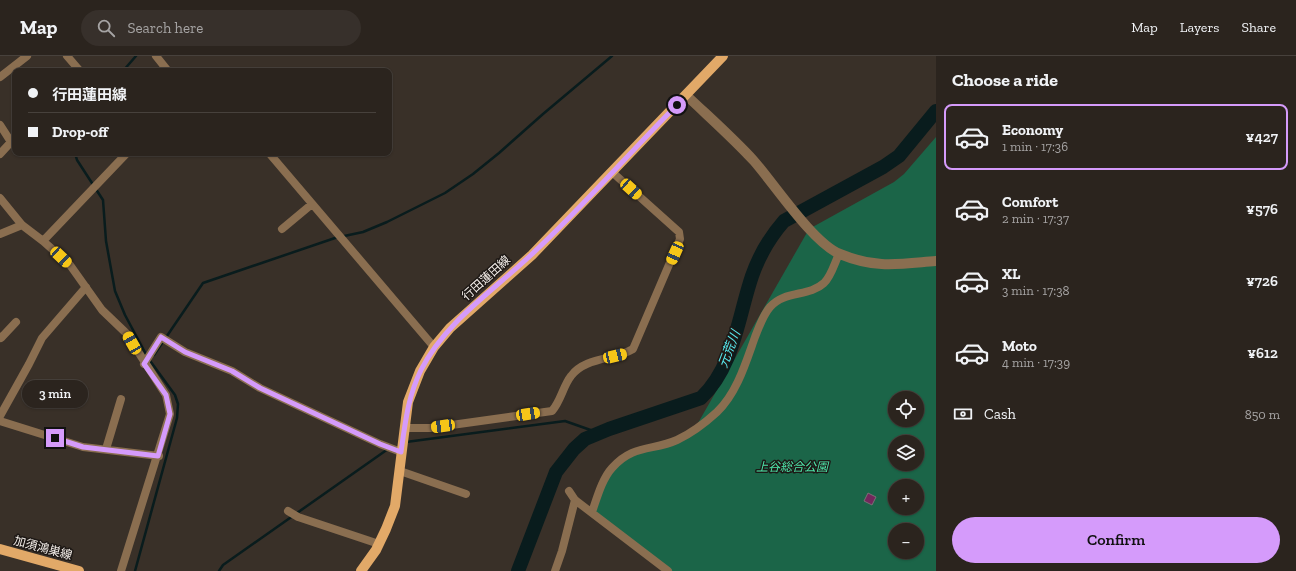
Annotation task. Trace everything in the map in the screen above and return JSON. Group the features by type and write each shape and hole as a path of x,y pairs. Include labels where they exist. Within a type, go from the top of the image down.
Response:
{"main road":[{"name":"行田蓮田線","path":"361,571 379,544 395,506 408,402 420,371 434,347 450,328 532,255 723,56"},
{"name":"加須鴻巣線","path":"0,550 73,570"}],"street":[{"path":"0,77 27,56"},
{"path":"68,56 78,68"},
{"path":"156,56 166,68"},
{"path":"686,95 741,147 808,227 826,246 839,254 875,265 894,265 936,261"},
{"path":"0,125 11,142 0,154"},
{"path":"43,241 124,156"},
{"path":"272,156 434,347"},
{"path":"405,428 430,428 552,411 572,375 582,367 603,359 626,354 633,349 680,239 678,232 612,172"},
{"path":"0,198 22,225 43,241 70,266 102,310 126,333 144,364 166,395 170,414 121,571"},
{"path":"282,229 312,204"},
{"path":"0,234 22,225"},
{"path":"592,512 600,490 611,469 626,456 640,449 676,440 694,430 718,410 734,387 761,323 769,308 779,299 817,289 826,282 839,254"},
{"path":"0,416 30,364 42,338 86,288"},
{"path":"0,337 1,338 16,322"},
{"path":"144,364 161,337 185,352 232,371 260,388 380,444 401,452"},
{"path":"106,449 121,399"},
{"path":"0,421 83,447 158,456"},
{"path":"400,471 466,494"},
{"path":"569,491 575,500 668,571"},
{"path":"555,571 562,551 575,500"},
{"path":"288,511 298,517 379,544"}],"green space":[{"name":"上谷総合公園","path":"936,137 936,571 668,571 592,512 611,469 626,456 694,430 809,229 894,182 904,174"}],"building":[{"path":"868,493 876,497 872,505 864,501"}],"waterway":[{"path":"126,68 136,56"},
{"path":"154,355 203,283 335,238 363,232 387,222 445,193 473,174 499,153 612,56"},
{"name":"元荒川","path":"518,571 556,472 574,449 585,439 609,429 701,398 712,386 728,357 734,341 752,276 765,247 779,227 784,221 883,167 899,156 936,111"},
{"path":"76,156 103,200 106,241 115,291 125,315 148,358 175,395 178,404 177,418 135,571"},
{"path":"406,442 565,421 599,433"},
{"path":"219,571 223,565 388,449"}],"route":[{"path":"55,438 83,447 158,456 170,414 169,406 166,395 144,364 161,337 185,352 232,371 260,388 380,444 401,452 408,402 420,371 434,347 450,328 532,255 677,105"}]}
